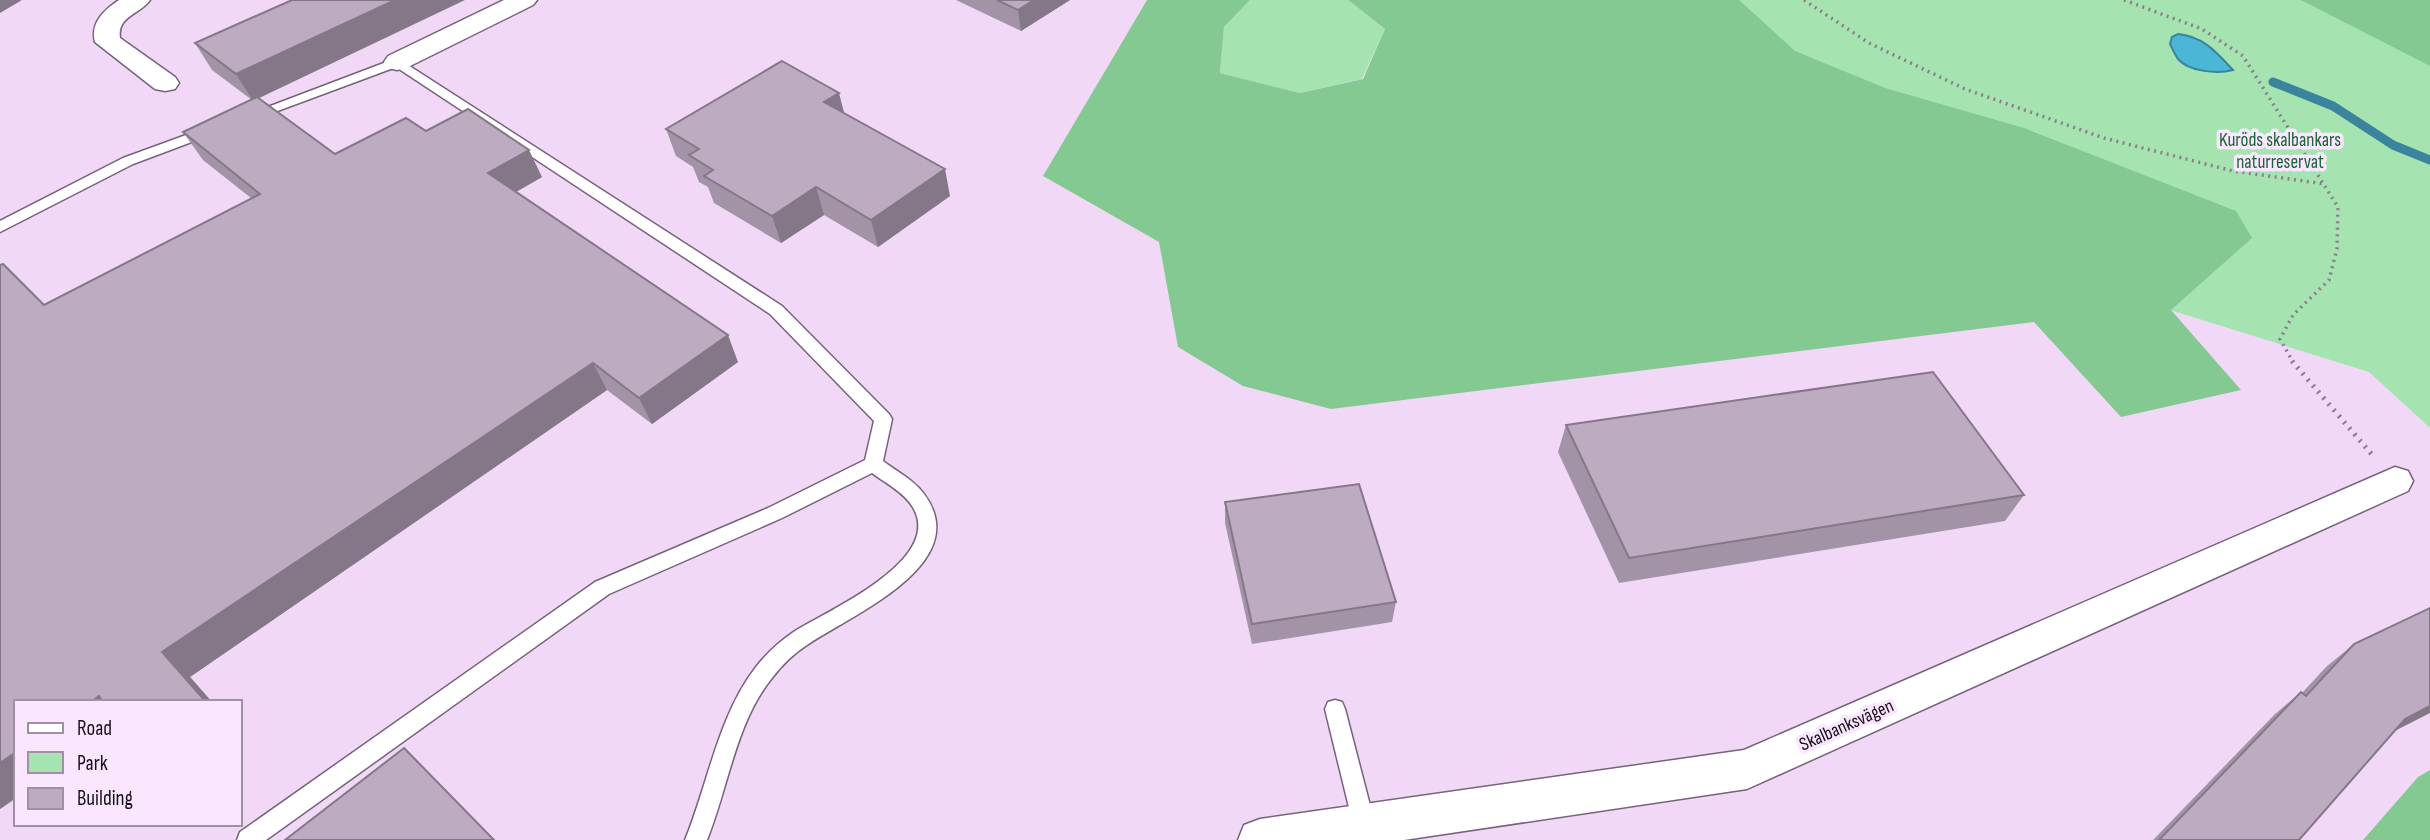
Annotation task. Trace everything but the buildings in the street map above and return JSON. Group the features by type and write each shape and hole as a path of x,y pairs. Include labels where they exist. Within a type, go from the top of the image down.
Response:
{"street":[{"path":"137,0 107,25 105,34 108,42 165,83"},
{"path":"397,62 524,0"},
{"name":"Skalbanksvägen","path":"1260,840 1366,832 1747,769 2395,481"}],"lane":[{"path":"0,227 128,161 397,62 776,310 883,419 873,464"},
{"path":"248,840 602,588 775,513 873,464"},
{"path":"696,840 744,706 760,677 779,655 803,637 880,592 908,567 924,544 927,521 919,500 873,464"},
{"path":"1335,709 1366,832"}],"path":[{"path":"1804,0 1869,43 1965,89 2104,138 2233,171 2325,185"},
{"path":"2124,0 2205,28 2224,39 2243,57 2338,207 2339,229 2326,284 2295,311 2284,327 2280,339 2294,364 2395,481"}],"shaded area":[{"path":"0,0 1147,0 1043,176 1159,242 1178,347 2034,322 2170,310 2369,372 2430,428 2430,770 2418,777 2363,840 0,840"}],"green space":[{"path":"1147,0 1250,0 1224,27 1220,73 1300,93 1363,79 1385,29 1348,0 1739,0 1795,51 1885,88 2024,128 2236,211 2252,238 2171,310 2241,390 2121,417 2034,322 1331,409 1243,386 1178,347 1159,242 1043,176"},
{"path":"1250,0 1348,0 1385,29 1362,79 1300,93 1220,73 1224,27"},
{"name":"Kuröds skalbankars naturreservat","path":"1688,0 2333,0 2430,41 2430,428 2369,372 2170,310 2203,281"},
{"path":"2301,0 2430,0 2430,66"},
{"path":"2430,770 2430,840 2363,840 2418,777"}],"water":[{"path":"2178,34 2202,42 2233,70 2204,71 2189,67 2177,57 2170,44 2172,37"}],"waterway":[{"path":"2273,82 2333,106 2393,145 2430,160"}]}
